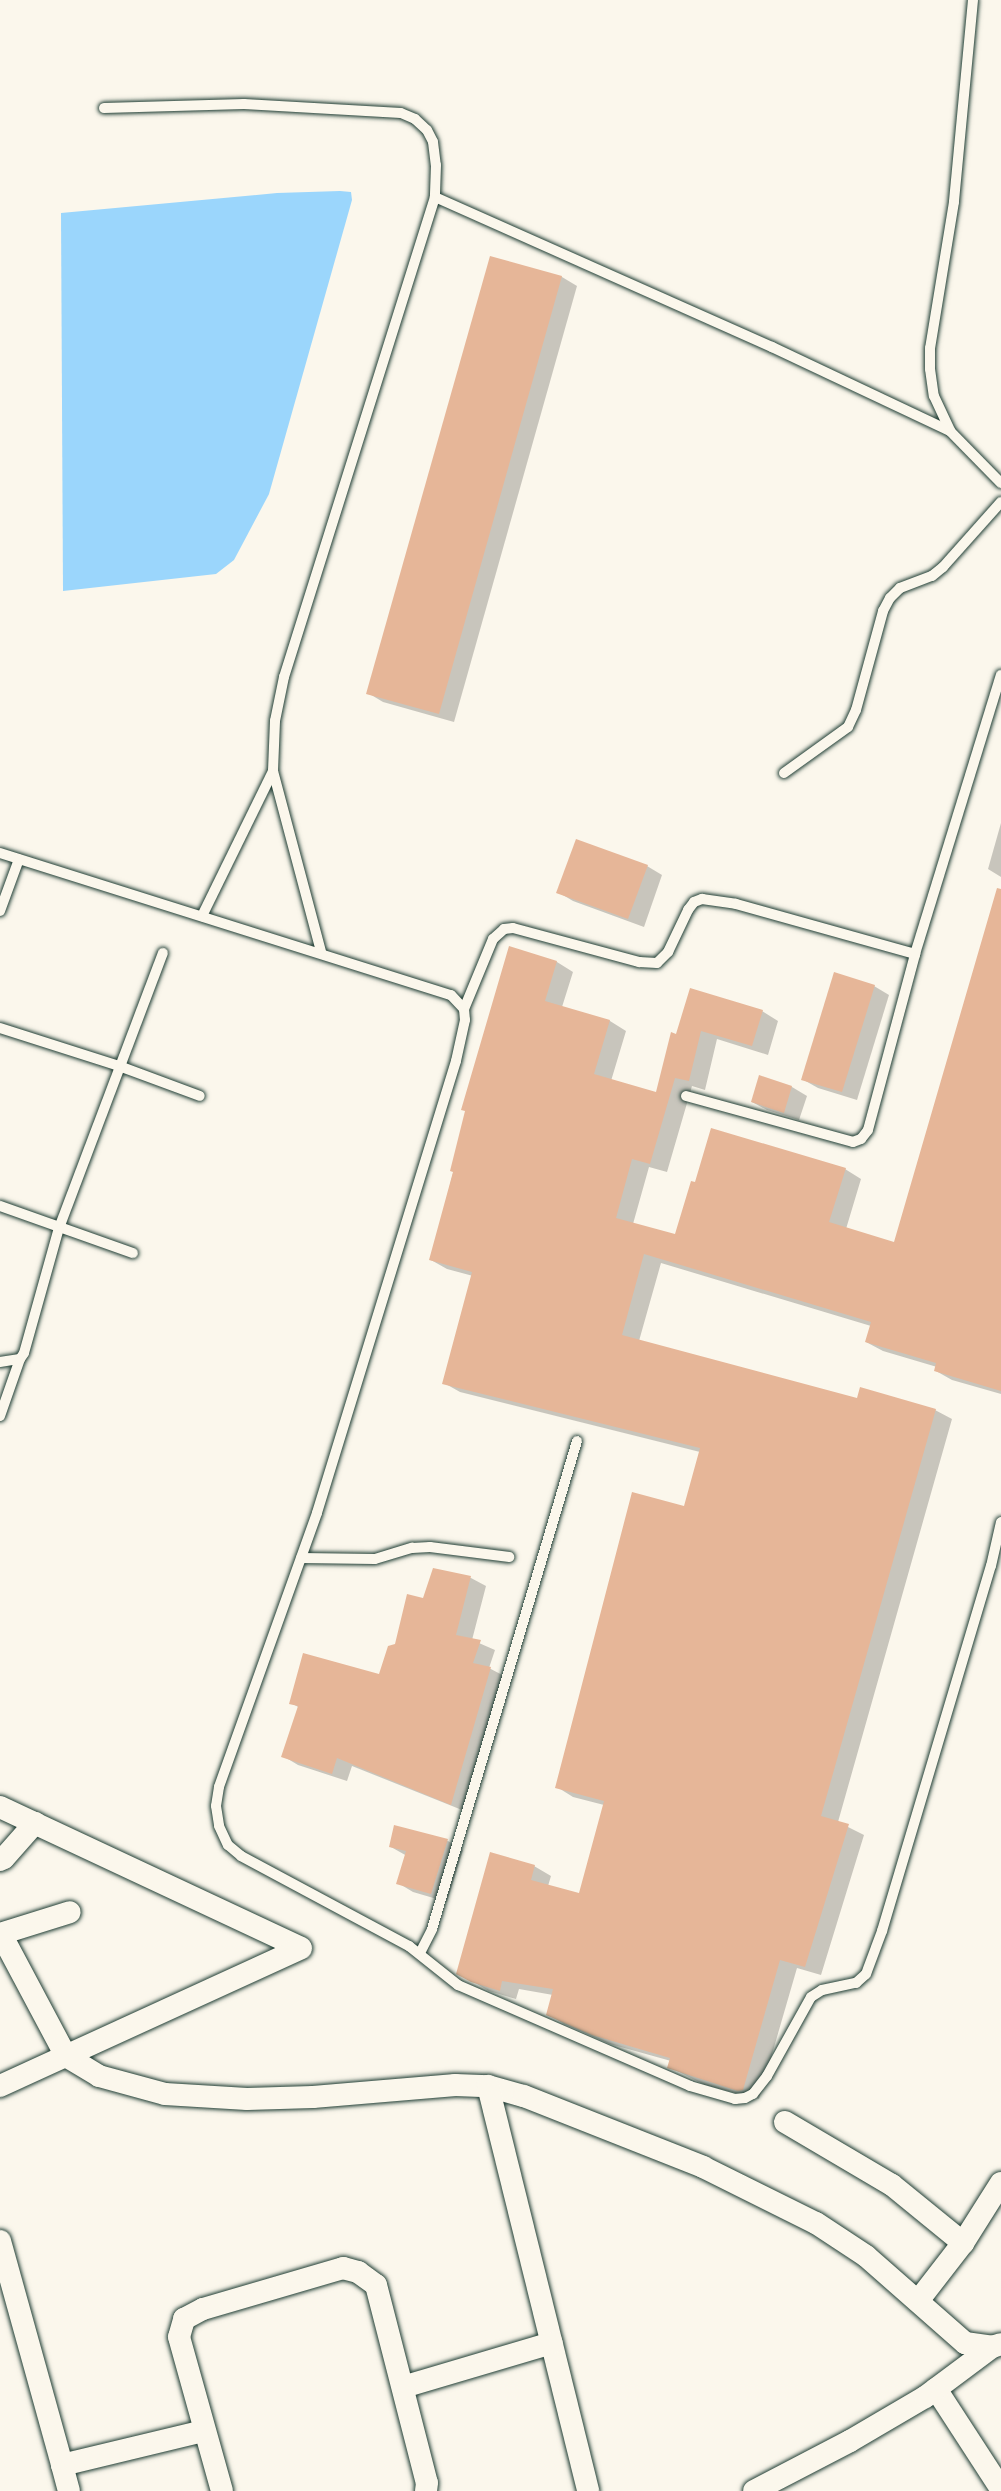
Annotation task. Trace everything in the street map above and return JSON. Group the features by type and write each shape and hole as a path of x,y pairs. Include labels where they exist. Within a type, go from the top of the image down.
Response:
{"street":[{"path":"0,1807 301,1948 0,2086"},
{"path":"0,1860 35,1823"},
{"path":"70,1912 0,1934 66,2056 99,2076 165,2094 247,2099 313,2097 455,2085 488,2086 524,2096 703,2167 816,2223 866,2256 965,2343 996,2346"},
{"path":"488,2086 588,2491"},
{"path":"785,2122 892,2185 963,2243"},
{"path":"918,2301 963,2243 1001,2183"},
{"path":"0,2241 69,2491"},
{"path":"222,2491 179,2337 184,2319 202,2309 343,2268 358,2272 376,2285 427,2483 426,2491"},
{"path":"403,2387 552,2343"},
{"path":"754,2491 786,2484 850,2441 936,2389 996,2346"},
{"path":"936,2389 1001,2489"},
{"path":"62,2465 204,2432"}],"lane":[{"path":"973,0 954,202 930,348 934,396 950,431 1001,483"},
{"path":"104,108 244,104 401,113 415,119 427,130 433,142 436,165 435,197 284,677 275,721 273,771 321,952"},
{"path":"435,197 772,347 950,431"},
{"path":"784,773 848,727 856,710 883,612 890,598 900,588 932,576 943,567 1001,502"},
{"path":"686,1096 853,1142 861,1139 873,1118 915,954 1001,675"},
{"path":"202,916 273,771"},
{"path":"0,853 321,952 451,995 460,1001 464,1010 465,1020 456,1061 301,1558 219,1787 216,1806 219,1826 228,1845 241,1856 420,1953 458,1985 629,2062 690,2086 735,2099 753,2094 767,2076 811,1997 822,1990 856,1983 866,1974 872,1961 992,1566 1001,1522"},
{"path":"0,911 19,859"},
{"path":"464,1010 493,939 504,928 513,928 639,962 657,963 668,952 688,910 694,902 702,899 736,904 915,954"},
{"path":"0,1416 20,1359 59,1228 163,953"},
{"path":"0,1028 119,1066 200,1096"},
{"path":"0,1206 133,1253"},
{"path":"0,1362 20,1359"},
{"path":"420,1953 432,1929 577,1441"},
{"path":"301,1558 375,1559 412,1548 430,1546 509,1557"}],"water":[{"path":"351,192 352,200 269,494 234,560 216,574 63,591 61,213 277,193"}],"building":[{"path":"490,256 562,276 439,714 366,694"},
{"path":"576,839 648,865 628,919 556,893"},
{"path":"997,888 1001,889 1001,1391 934,1371 936,1363 865,1342 871,1322 644,1254 622,1335 857,1398 860,1387 936,1409 821,1816 849,1824 805,1967 780,1960 743,2090 738,2091 667,2068 670,2058 592,2035 546,2015 553,1989 502,1981 500,1991 471,1982 456,1974 490,1852 535,1865 531,1880 579,1893 604,1801 555,1788 632,1492 684,1506 700,1448 442,1384 472,1272 429,1260 453,1172 450,1171 465,1111 461,1110 509,946 557,961 545,1001 610,1020 594,1074 656,1092 671,1032 676,1034 690,988 763,1010 752,1046 701,1031 689,1081 675,1078 650,1164 632,1159 616,1218 675,1234 691,1181 695,1182 711,1128 846,1168 829,1222 894,1242"},
{"path":"834,972 875,985 842,1092 801,1080"},
{"path":"759,1075 792,1086 784,1113 751,1102"},
{"path":"433,1568 471,1576 456,1635 481,1640 473,1663 491,1667 451,1805 337,1758 332,1774 281,1757 298,1706 289,1704 303,1653 379,1674 388,1646 395,1644 407,1594 423,1598"},
{"path":"394,1825 448,1839 431,1894 396,1884 406,1851 389,1847"}]}
